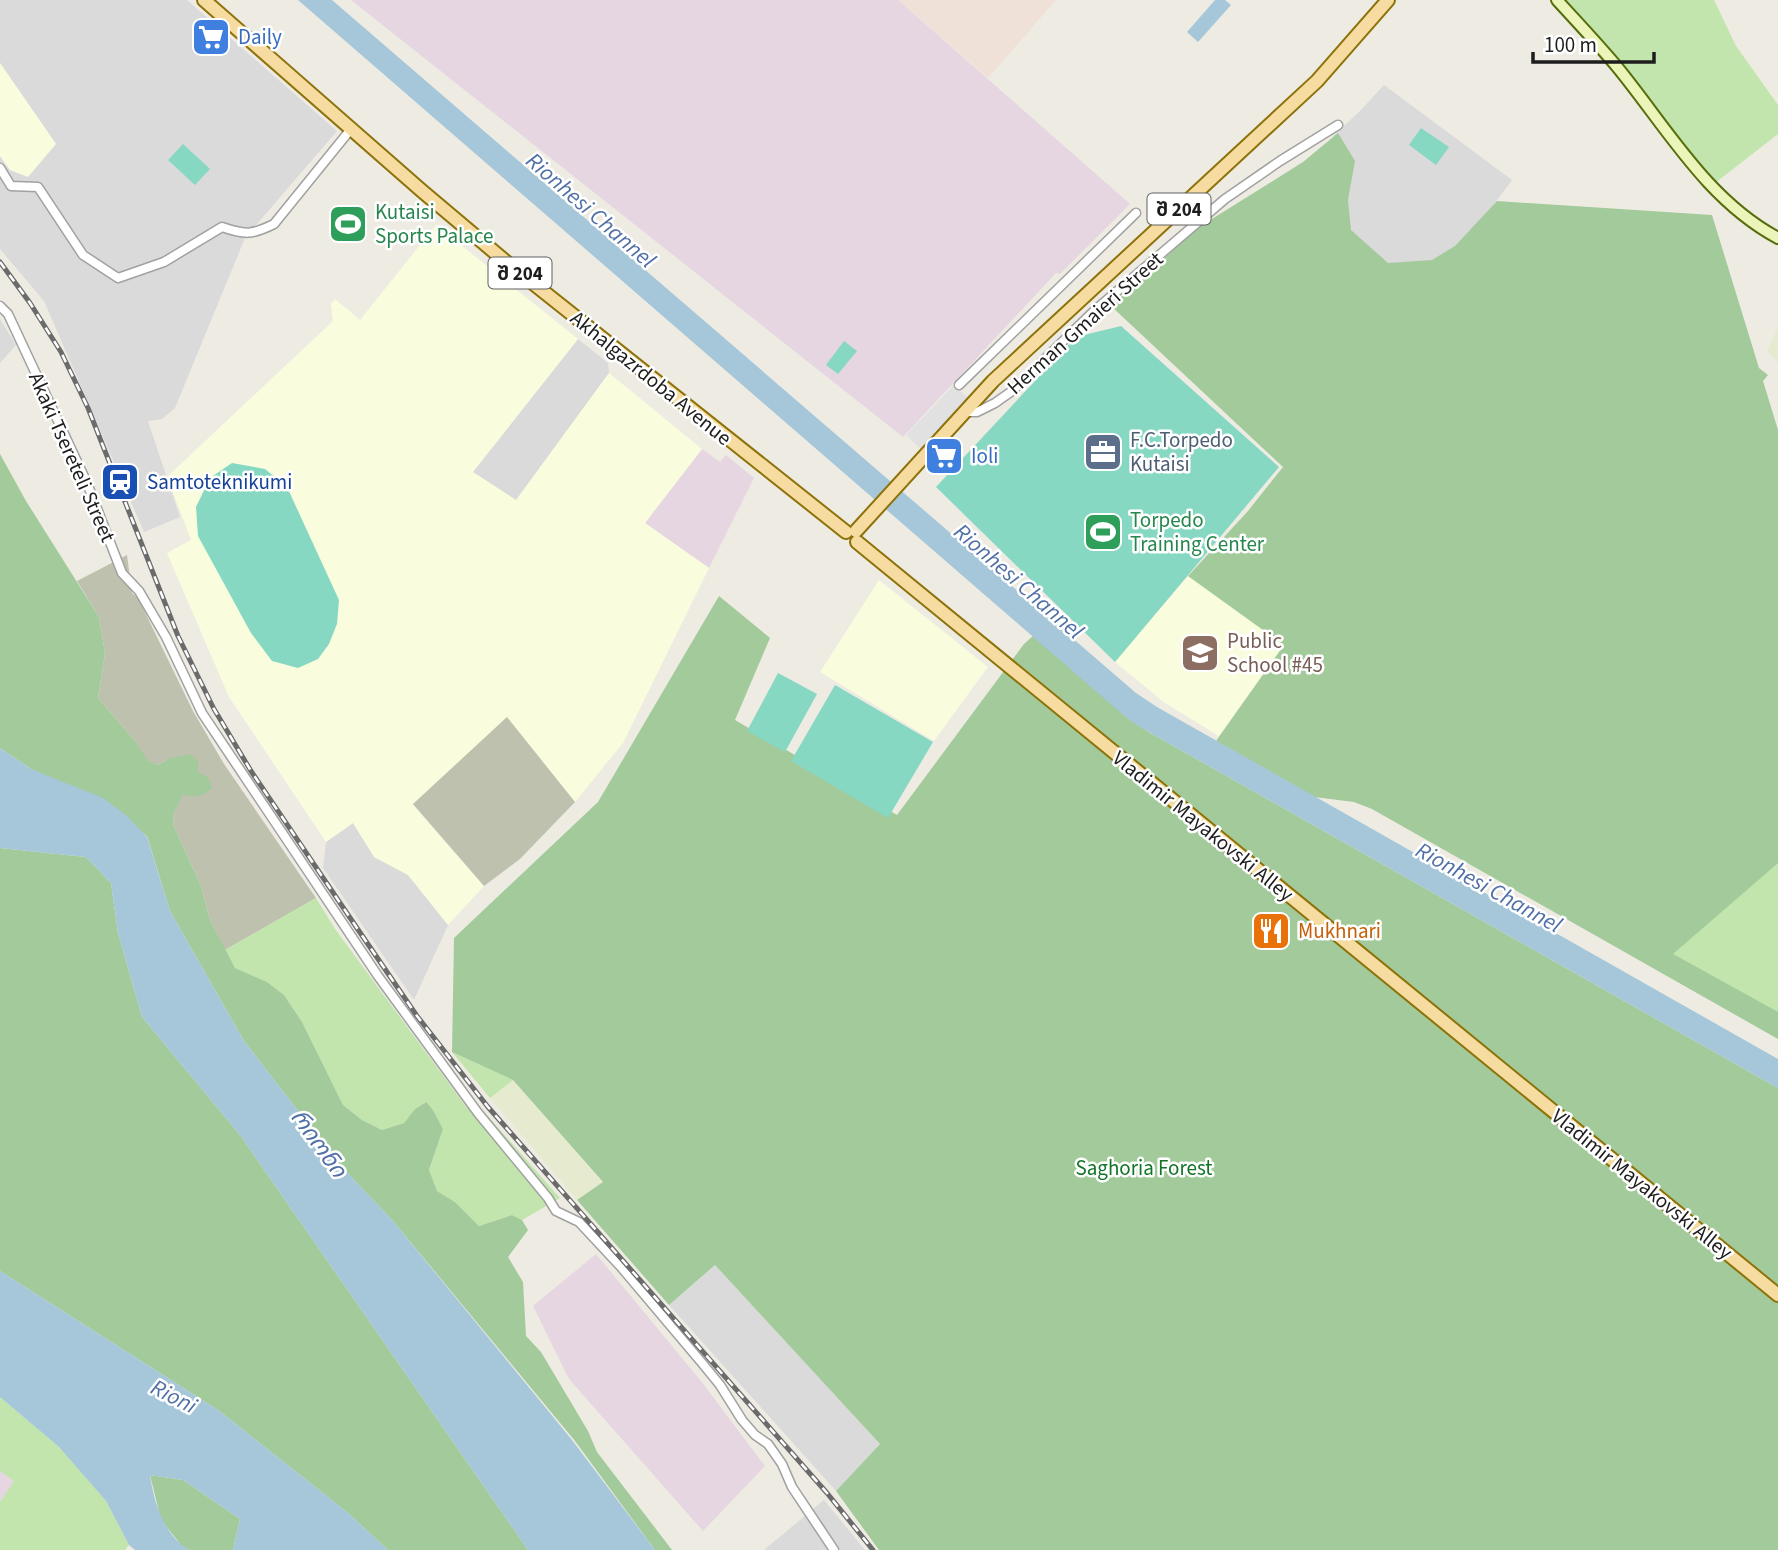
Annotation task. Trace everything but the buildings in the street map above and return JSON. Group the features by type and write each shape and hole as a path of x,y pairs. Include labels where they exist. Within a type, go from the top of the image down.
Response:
{"main road":[{"name":"Akhalgazrdoba Avenue","path":"204,0 505,261 853,535"},
{"name":"შ 204","path":"853,535 993,381 1317,81 1388,0"},
{"name":"Vladimir Mayakovski Alley","path":"853,535 1778,1295"}],"street":[{"path":"1557,0 1617,67 1720,196 1778,239"},
{"name":"Herman Gmaieri Street","path":"964,412 977,412 1012,391 1094,311 1226,199 1338,125"},
{"path":"0,168 11,186 38,187 83,255 118,278 164,262 222,227 240,233 255,233 274,224 351,129"},
{"path":"959,385 1136,212"},
{"name":"Akaki Tsereteli Street","path":"0,306 8,314 87,483 122,573 139,591 166,637 202,713 236,766 372,967 478,1113 556,1211 579,1223 621,1267 720,1385 742,1420 755,1435 768,1444 782,1464 792,1487 834,1550"}],"shaded area":[{"path":"0,0 187,0 337,131 245,238 175,408 162,419 148,421 180,517 144,532 44,301 0,249 0,156 10,170 56,144 0,63"},
{"path":"351,0 898,0 1130,204 1060,274 1056,273 903,437"},
{"path":"898,0 1056,0 988,78"},
{"path":"0,63 56,144 28,177 10,170 0,156"},
{"path":"1384,85 1512,180 1459,251 1428,266 1388,273 1340,235 1352,161 1333,136"},
{"path":"436,225 578,339 473,472 516,500 609,373 702,449 645,523 709,568 623,743 575,802 507,718 413,805 484,886 448,925 408,875 374,857 353,823 326,842 229,697 167,553 191,540 167,477 333,321 331,304 335,299 360,320"},
{"path":"0,319 16,345 0,363"},
{"path":"1778,328 1778,363 1767,351"},
{"path":"578,339 608,363 609,373 516,501 472,472"},
{"path":"954,385 969,399 921,449 906,435"},
{"path":"702,449 720,462 726,455 754,478 709,568 645,523"},
{"path":"127,555 132,593 138,598 193,711 224,764 316,898 225,950 210,920 201,886 173,824 174,813 183,793 198,773 168,759 158,765 147,761 135,741 98,698 105,653 99,617 77,581"},
{"name":"Public School #45","path":"1188,576 1284,645 1219,736 1165,703 1115,662"},
{"path":"879,580 988,667 934,741 820,672"},
{"path":"507,717 575,802 520,859 484,886 413,804"},
{"path":"353,823 374,856 408,875 448,925 414,1000 323,868 326,842"},
{"path":"513,1080 603,1183 577,1200 490,1098"},
{"path":"596,1254 701,1381 765,1466 703,1531 569,1379 533,1306"},
{"path":"715,1265 880,1444 836,1491 669,1305"},
{"path":"0,1471 15,1481 0,1502"},
{"path":"824,1500 865,1550 764,1550"}],"green space":[{"path":"1562,0 1714,0 1736,46 1778,105 1778,134 1715,183"},
{"path":"1421,128 1449,147 1436,165 1409,145"},
{"path":"1338,133 1355,161 1348,200 1351,230 1388,263 1432,260 1455,246 1497,201 1712,215 1759,368 1768,375 1763,381 1778,430 1778,863 1673,954 1778,1012 1778,1039 1372,809 1354,802 1314,797 1216,741 1284,645 1188,576 1248,511 1283,467 1111,306 1199,227 1303,162"},
{"path":"183,144 210,169 195,185 168,160"},
{"name":"Torpedo Training Center","path":"1121,326 1279,467 1115,662 936,487 1076,337"},
{"path":"844,341 857,351 838,374 826,365"},
{"path":"0,454 26,501 99,617 105,653 98,698 135,741 148,761 158,765 168,759 190,754 198,761 198,773 208,777 212,788 208,791 198,796 183,794 174,813 173,824 201,886 210,920 235,968 267,982 284,995 302,1022 343,1105 362,1120 382,1130 404,1123 415,1109 426,1102 443,1129 429,1170 437,1191 455,1202 479,1226 512,1215 522,1220 528,1230 508,1257 523,1282 526,1336 541,1352 588,1431 597,1452 672,1550 655,1550 575,1441 393,1221 340,1165 244,1041 170,911 147,836 63,783 31,769 0,748"},
{"path":"232,463 265,469 287,487 339,600 337,624 329,644 318,659 298,668 272,661 251,633 198,536 196,507 210,478"},
{"name":"Saghoria Forest","path":"719,596 770,638 735,720 897,815 1024,644 1034,635 1128,718 1147,731 1778,1088 1778,1550 879,1550 836,1491 880,1444 715,1265 669,1305 577,1200 603,1182 513,1080 452,1052 454,938 598,802"},
{"path":"778,673 817,694 785,752 747,731"},
{"path":"835,685 933,742 888,818 791,761"},
{"path":"1778,846 1778,1029 1660,946"},
{"path":"0,848 86,857 111,883 118,933 142,1017 240,1135 528,1550 388,1550 348,1513 218,1410 0,1271"},
{"path":"316,898 335,929 467,1108 478,1105 560,1198 522,1220 512,1215 479,1226 455,1202 437,1191 429,1171 443,1129 433,1110 425,1102 415,1109 404,1123 382,1130 362,1120 343,1105 302,1022 284,995 267,982 235,968 225,950"},
{"path":"452,1052 513,1080 490,1098"},
{"path":"0,1397 59,1447 106,1501 129,1545 125,1550 0,1550 0,1502 14,1481 0,1471"},
{"path":"150,1475 183,1480 240,1519 233,1550 189,1550 182,1546 161,1520"}],"water":[{"path":"298,0 332,0 1136,693 1778,1059 1778,1088 1128,719"},
{"path":"1215,0 1225,0 1231,5 1198,42 1187,32"},
{"name":"რიონი","path":"0,748 31,769 103,798 127,816 147,837 170,911 244,1041 340,1165 393,1221 572,1440 655,1550 528,1550 240,1135 142,1017 118,933 111,883 86,857 0,848"},
{"name":"Rioni","path":"0,1271 218,1410 348,1513 388,1550 233,1550 240,1519 183,1480 150,1475 161,1517 172,1535 189,1550 135,1550 129,1545 106,1501 59,1447 0,1397"}],"railway":[{"path":"0,262 61,352 88,408 178,636 214,709 251,771 359,931 417,1016 488,1107 827,1493 873,1550"}],"place":[{"name":"Daily","path":"211,37"},
{"name":"Kutaisi Sports Palace","path":"348,224"},
{"name":"F.C.Torpedo Kutaisi","path":"1103,452"},
{"name":"Ioli","path":"944,456"},
{"name":"Samtoteknikumi","path":"120,482"},
{"name":"Torpedo Training Center","path":"1103,532"},
{"name":"Public School #45","path":"1200,653"},
{"name":"Mukhnari","path":"1271,931"}],"water label":[{"name":"Rionhesi Channel","path":"591,210"},
{"name":"Rionhesi Channel","path":"1019,581"},
{"name":"Rionhesi Channel","path":"1489,887"}]}
